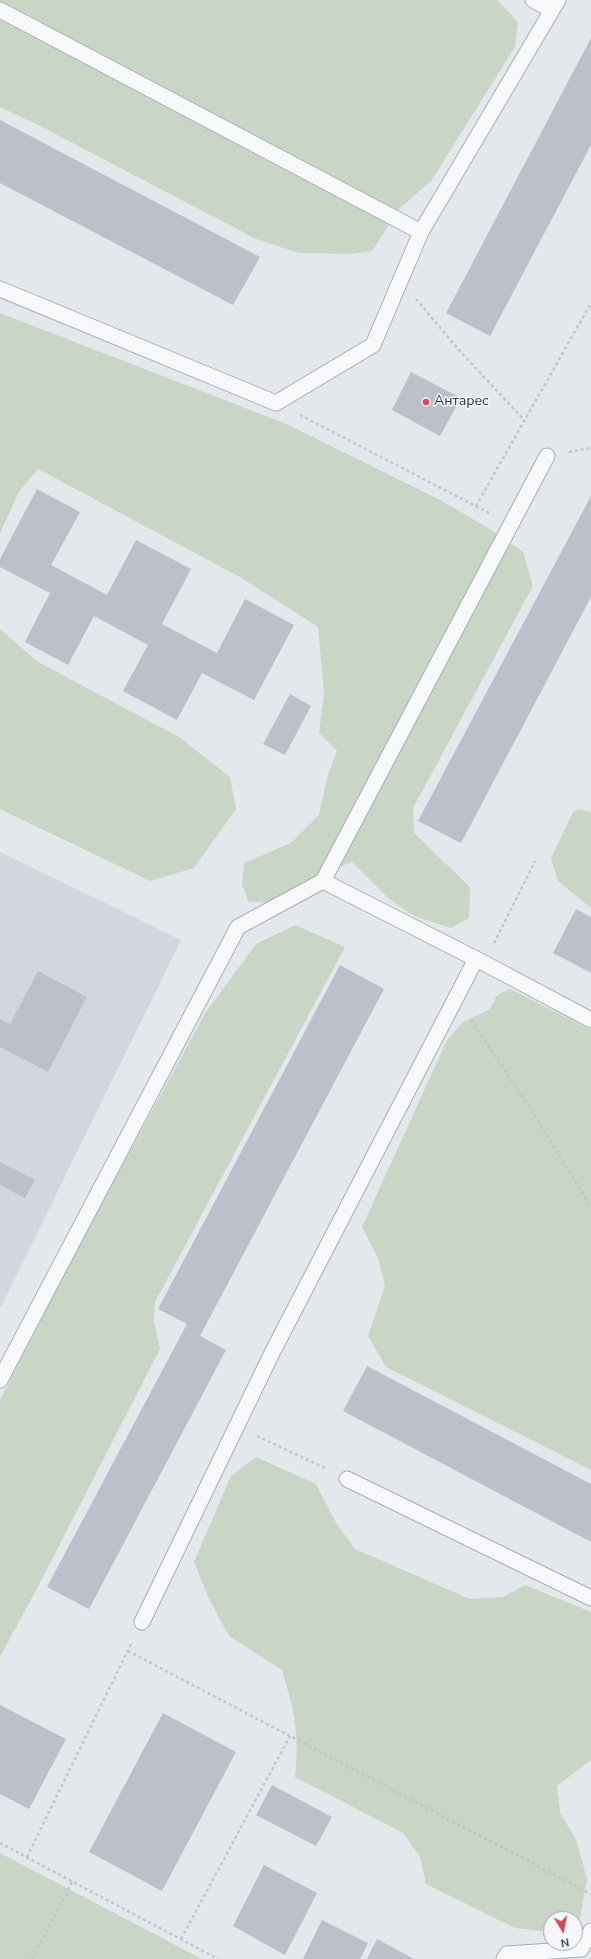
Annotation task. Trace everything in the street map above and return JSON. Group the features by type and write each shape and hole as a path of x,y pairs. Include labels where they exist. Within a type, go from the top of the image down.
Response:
{"lane":[{"path":"0,289 276,403 373,345 421,232 555,5 533,0"},
{"path":"0,10 421,232"},
{"path":"0,1380 238,927 323,881 547,456"},
{"path":"323,881 480,961 591,1020"},
{"path":"142,1622 273,1351 456,998 480,961"},
{"path":"347,1479 591,1598"},
{"path":"504,1959 507,1954 581,1949 591,1931"}],"path":[{"path":"401,280 459,350 524,420"},
{"path":"476,506 591,303"},
{"path":"276,403 511,524"},
{"path":"480,961 534,861"},
{"path":"456,998 527,1103 591,1207"},
{"path":"237,1426 347,1479"},
{"path":"27,1858 142,1622"},
{"path":"128,1651 591,1894"},
{"path":"181,1939 290,1736"},
{"path":"0,1843 218,1959"},
{"path":"32,1959 72,1882"}],"shaded area":[{"path":"0,852 181,940 1,1307 0,1306"}],"green space":[{"path":"0,0 497,0 518,22 515,47 431,181 400,208 372,251 351,254 299,253 256,239 42,127 0,107"},
{"path":"0,313 289,425 440,500 493,531 523,552 533,586 413,808 414,833 470,887 469,918 451,928 414,916 389,899 352,862 317,875 272,902 249,902 242,885 244,863 291,843 319,815 328,774 337,751 319,733 324,693 318,627 240,577 38,469 19,492 0,533"},
{"path":"0,629 38,662 179,737 230,777 236,809 194,868 150,881 0,809"},
{"path":"579,809 591,812 591,908 558,881 551,858 573,812"},
{"path":"295,925 345,947 155,1302 154,1322 160,1349 42,1579 0,1657 0,1400 80,1244 204,1015 256,944"},
{"path":"510,989 591,1030 591,1470 386,1367 368,1336 385,1286 378,1258 362,1227 447,1040 463,1022 490,1009 497,995"},
{"path":"256,1457 316,1484 336,1523 355,1549 470,1599 503,1597 525,1585 591,1612 591,1760 557,1786 560,1813 576,1839 587,1879 581,1911 543,1911 543,1931 515,1928 426,1884 420,1857 403,1833 295,1777 297,1748 295,1723 282,1670 229,1636 209,1599 194,1562 231,1476"},
{"path":"0,1853 202,1959 0,1959"}],"building":[{"path":"591,38 591,145 490,336 446,313"},
{"path":"0,120 260,257 233,305 0,183"},
{"path":"411,372 461,398 440,436 392,410"},
{"path":"37,489 80,512 51,565 107,595 136,540 191,569 162,624 217,653 245,599 294,625 254,700 202,673 177,720 123,691 148,645 94,616 68,665 25,642 50,593 0,567 0,559"},
{"path":"591,496 591,597 461,843 418,821"},
{"path":"290,694 311,706 285,755 263,744"},
{"path":"576,909 591,917 591,973 553,953"},
{"path":"340,965 384,989 200,1336 226,1350 89,1609 47,1587 187,1324 158,1309"},
{"path":"38,971 87,997 48,1072 0,1047 0,1019 10,1024"},
{"path":"0,1162 35,1180 25,1198 0,1185"},
{"path":"367,1366 591,1484 591,1542 343,1411"},
{"path":"0,1705 66,1739 29,1809 0,1794"},
{"path":"163,1713 236,1752 162,1891 89,1852"},
{"path":"272,1785 332,1817 316,1846 256,1815"},
{"path":"264,1865 317,1893 285,1955 233,1926"},
{"path":"322,1920 368,1943 360,1959 303,1959"},
{"path":"377,1939 414,1959 367,1959"}],"place":[{"name":"Антарес","path":"426,402"}]}
